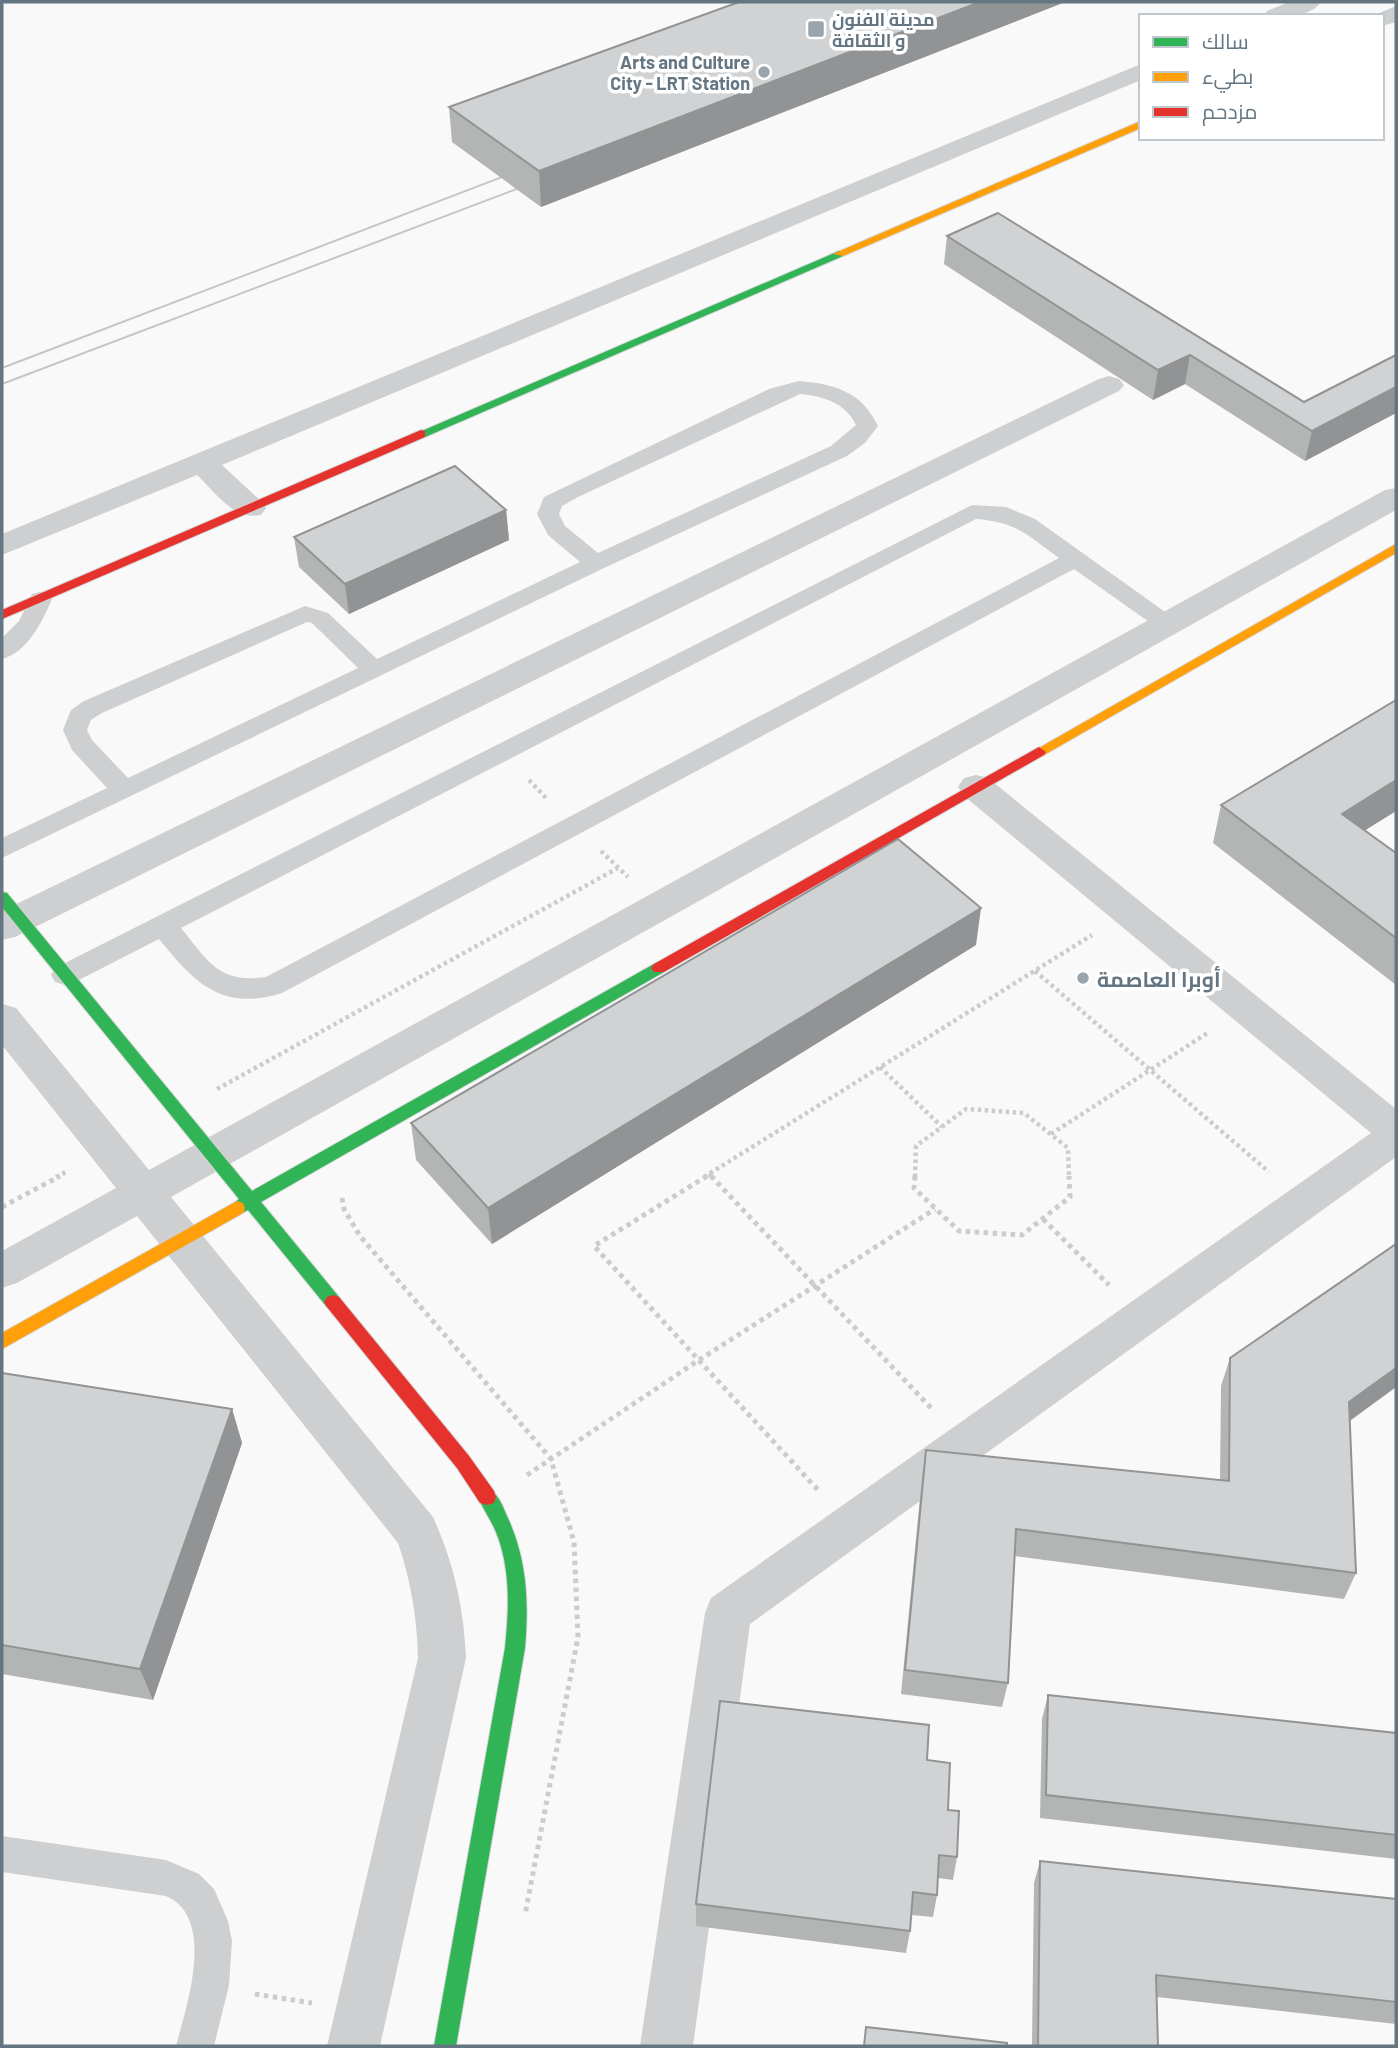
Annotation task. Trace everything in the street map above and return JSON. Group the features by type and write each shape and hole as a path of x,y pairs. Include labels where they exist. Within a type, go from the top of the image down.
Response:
{"street":[{"path":"1280,14 1309,2"},
{"path":"2,545 1139,72"},
{"path":"2,615 1139,125"},
{"path":"445,2046 515,1648 520,1601 516,1557 497,1513 463,1462 65,975 8,914 1109,385"},
{"path":"201,462 250,508"},
{"path":"2,1271 1396,496"},
{"path":"2,1342 1396,548"},
{"path":"975,787 1396,1131"},
{"path":"2,1017 417,1532 435,1577 442,1615 442,1658 353,2046"},
{"path":"666,2046 728,1613 1396,1136"}],"lane":[{"path":"2,849 596,563 839,451 857,438 867,426 860,411 839,396 820,389 799,387 778,394 552,502 548,514 556,530 596,563"},
{"path":"65,975 972,512 1006,514 1027,524 1167,624"},
{"path":"163,925 209,978 230,989 248,991 272,986 1075,559"},
{"path":"2,651 29,625 40,599"},
{"path":"124,790 81,744 75,730 80,716 93,707 305,614 320,618 376,670"},
{"path":"2,1854 166,1878 186,1887 203,1909 213,1934 213,1968 195,2046"}],"path":[{"path":"500,752 658,906"},
{"path":"176,1111 618,868"},
{"path":"850,1525 594,1246 1129,913"},
{"path":"1035,971 1304,1202"},
{"path":"1051,1134 1246,1009"},
{"path":"880,1067 943,1127"},
{"path":"966,1109 1024,1113 1068,1148 1070,1197 1022,1235 959,1231 914,1188 916,1146 943,1127 966,1109"},
{"path":"2,1207 108,1149"},
{"path":"709,1174 965,1444"},
{"path":"342,1188 344,1209 360,1236 551,1459 574,1542 578,1637 523,1924"},
{"path":"488,1500 699,1360 936,1209"},
{"path":"1043,1219 1142,1318"}],"building":[{"path":"739,2 980,2 539,171 449,107"},
{"path":"998,213 1304,402 1396,355 1396,387 1312,431 1190,355 1158,370 947,236"},
{"path":"455,466 506,510 345,584 294,537"},
{"path":"1396,700 1396,780 1342,814 1396,853 1396,938 1221,805"},
{"path":"898,839 981,908 488,1208 411,1123"},
{"path":"1396,1244 1396,1368 1349,1402 1356,1573 1016,1529 1008,1683 905,1670 926,1450 1229,1481 1230,1358"},
{"path":"2,1373 232,1409 140,1669 2,1645"},
{"path":"1048,1695 1396,1733 1396,1835 1046,1795"},
{"path":"720,1701 929,1725 927,1760 950,1763 948,1810 959,1811 957,1857 939,1855 937,1895 913,1892 910,1931 696,1904"},
{"path":"1040,1861 1396,1899 1396,2002 1156,1975 1158,2046 1038,2046"},
{"path":"866,2027 1007,2043 1007,2046 864,2046"}],"tram line":[{"path":"2,368 518,171"},
{"path":"2,384 535,182"}],"traffic: fast":[{"path":"421,434 839,254"},
{"path":"2,897 333,1302"},
{"path":"237,1208 659,968"},
{"path":"445,2046 517,1626 516,1569 506,1534 487,1497"}],"traffic: slow":[{"path":"839,254 1139,125"},
{"path":"1039,752 1396,548"},
{"path":"2,1342 237,1208"}],"traffic: jam":[{"path":"2,615 421,434"},
{"path":"659,968 1039,752"},
{"path":"333,1302 463,1462 487,1497"}],"place":[{"name":"مدينة الفنون و الثقافة","path":"816,29"},
{"name":"Arts and Culture City - LRT Station","path":"764,72"},
{"name":"أوبرا العاصمة","path":"1083,978"}]}
